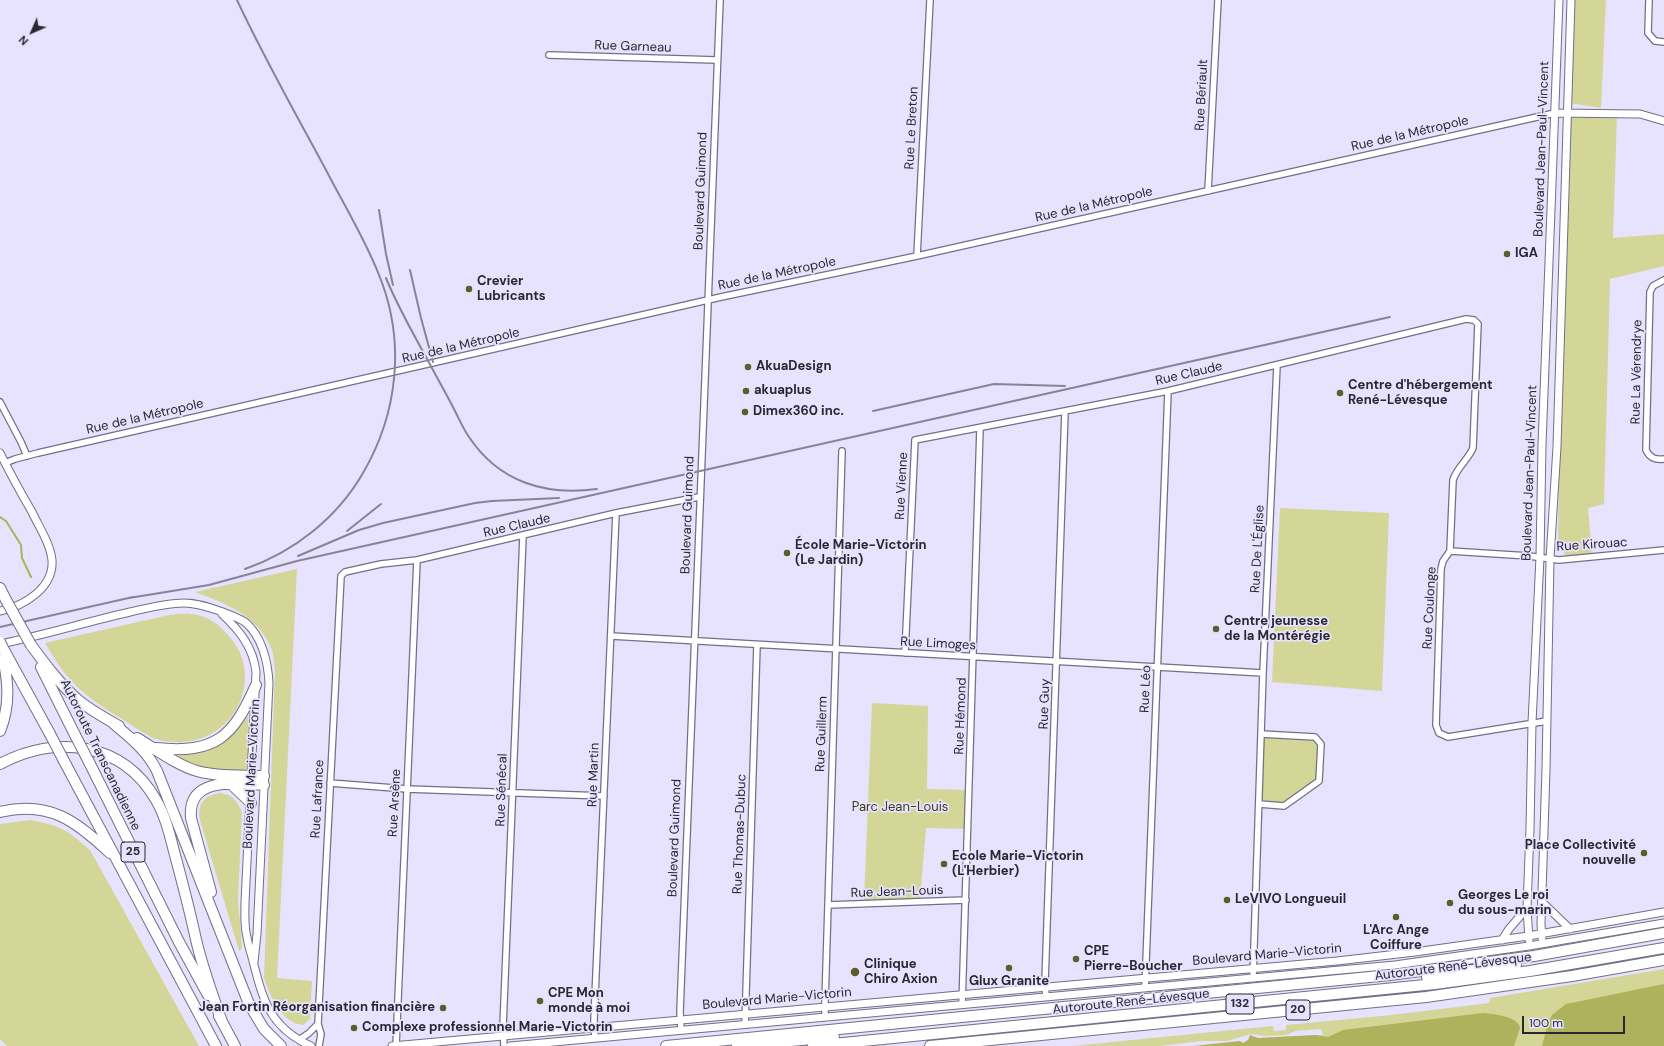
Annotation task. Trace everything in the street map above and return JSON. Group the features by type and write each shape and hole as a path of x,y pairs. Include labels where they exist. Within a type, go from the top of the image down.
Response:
{"highway":[{"name":"25","path":"0,588 30,645"},
{"path":"30,645 73,695 114,724 152,747 197,771 252,780 264,780"},
{"name":"Autoroute Transcanadienne","path":"30,645 179,942 235,1046"},
{"name":"25","path":"2,646 216,1046"},
{"path":"0,731 6,713 8,694 2,646"},
{"path":"152,747 176,750 191,749 204,746 217,740 229,731 239,720 256,685"},
{"path":"114,724 133,739 146,753 157,771 253,1012 267,1033 281,1046"},
{"path":"0,764 18,754 38,748 72,746 92,750 112,758 125,766 142,781 156,800 168,828 195,937 208,982 222,1022"},
{"path":"218,923 204,862 192,821 191,810 196,797 202,790 212,785 231,784 252,780"},
{"path":"231,784 251,803"},
{"path":"0,812 35,810 50,812 64,817 83,828 116,859"},
{"path":"666,1046 1374,976 1526,957 1664,933"},
{"path":"737,1046 1377,983 1497,968 1664,940"},
{"name":"Autoroute René-Lévesque","path":"813,1046 1435,984 1564,965 1664,948"},
{"name":"Autoroute René-Lévesque","path":"930,1046 1426,997 1535,982 1664,960"}],"street":[{"name":"Boulevard Guimond","path":"681,1030 680,1020 699,497 720,0"},
{"name":"Rue Le Breton","path":"917,256 930,0"},
{"name":"Rue Bériault","path":"1208,191 1218,0"},
{"name":"Boulevard Jean-Paul-Vincent","path":"1529,946 1527,908 1532,723 1540,557 1542,445 1559,0"},
{"name":"Boulevard Jean-Paul-Vincent","path":"1543,944 1542,902 1550,559 1557,447 1571,0"},
{"path":"1649,0 1648,33 1655,41 1664,42"},
{"name":"Rue Garneau","path":"549,55 717,60"},
{"name":"Rue de la Métropole","path":"5,463 27,456 708,300 917,256 1555,113"},
{"path":"1555,113 1640,114 1664,121"},
{"name":"Rue La Vérendrye","path":"1664,280 1654,286 1650,292 1646,443 1646,450 1650,456 1656,460 1664,459"},
{"path":"1549,291 1562,289"},
{"name":"Rue Claude","path":"915,440 1168,391 1466,319"},
{"name":"Rue Coulonge","path":"1466,319 1474,320 1478,324 1473,448 1469,457 1455,473 1450,551 1441,569 1436,725 1439,733 1448,737 1547,721"},
{"name":"Rue De L'Église","path":"1253,977 1263,673 1277,365"},
{"name":"Rue Léo","path":"1145,988 1168,391"},
{"path":"0,402 27,456"},
{"name":"Rue Guy","path":"1046,997 1045,987 1065,411"},
{"name":"Rue Hémond","path":"962,1005 980,428"},
{"name":"Rue Vienne","path":"905,653 915,440"},
{"name":"Rue Guillerm","path":"825,1017 842,451"},
{"path":"0,453 44,537 52,562 48,576 38,592 22,604 0,611"},
{"name":"Rue Claude","path":"341,576 346,572 381,564 417,560 616,513 699,497"},
{"name":"Rue Martin","path":"595,1038 594,1028 616,513"},
{"name":"Rue Sénécal","path":"504,1046 503,1036 522,536"},
{"name":"Rue Kirouac","path":"1450,551 1540,557 1559,560 1664,550"},
{"name":"Rue Arsène","path":"396,1046 417,560"},
{"name":"Rue Lafrance","path":"319,1046 321,1034 318,1024 341,576"},
{"name":"Boulevard Marie-Victorin","path":"2,646 92,621 168,604 193,604 219,611 244,622 259,642 265,658 268,687 254,962"},
{"name":"Boulevard Marie-Victorin","path":"219,611 241,632 249,645 255,661 256,685 245,920 246,936 254,962 259,986 271,1013 286,1031 311,1046"},
{"name":"Rue Limoges","path":"611,636 1263,673"},
{"name":"Rue Thomas-Dubuc","path":"745,1024 757,644"},
{"path":"1259,804 1284,806 1319,781 1321,744 1315,737 1261,734"},
{"path":"330,783 406,789 604,796"},
{"name":"Rue Jean-Louis","path":"828,905 966,900"},
{"path":"1542,902 1570,929"},
{"path":"1502,940 1509,929 1527,908"},
{"name":"Boulevard Marie-Victorin","path":"392,1046 1415,952 1542,934 1664,912"},
{"name":"Boulevard Marie-Victorin","path":"510,1046 1395,965 1543,944 1664,923"},
{"path":"299,1040 309,1034 318,1024"}],"green space":[{"path":"1575,0 1606,0 1601,108 1570,103"},
{"path":"1567,113 1617,114 1613,238 1664,234 1664,266 1610,279 1604,504 1588,508 1592,555 1567,557 1558,544 1562,289"},
{"path":"1280,508 1389,513 1382,691 1272,682"},
{"path":"297,569 277,978 312,981 310,1019 303,1025 288,1019 278,1008 264,978 275,672 274,658 266,638 259,628 250,620 241,613 219,601 195,592"},
{"path":"194,614 214,622 227,634 239,650 244,668 244,686 239,703 230,719 216,731 199,739 179,742 166,741 153,738 141,731 97,703 78,687 61,668 45,643 169,615"},
{"name":"Parc Jean-Louis","path":"872,703 928,706 927,789 969,790 967,829 926,828 920,899 864,901"},
{"path":"248,716 250,736 248,767 244,771 218,770 201,767 185,761 177,756 198,753 213,747 232,734"},
{"path":"1261,734 1315,737 1321,744 1319,781 1284,806 1259,804"},
{"path":"221,793 229,795 234,799 242,812 238,899 242,948 239,951 199,814 203,801 215,794"},
{"path":"30,820 63,829 90,850 199,1046 7,1046 0,1039 0,824"},
{"path":"1664,969 1664,1022 1600,1046 1292,1046 1258,1038 1323,1035 1321,1029 1295,1031 1286,1035 1264,1036 1251,1034 1227,1041 1200,1041 1160,1046 1072,1046 1273,1026 1274,1031 1286,1030 1286,1025 1392,1015 1489,1003 1490,998"}],"shaded area":[{"path":"1664,984 1664,1046 1542,1046 1548,1023 1552,1015 1566,1004"},
{"path":"1483,1013 1505,1016 1518,1024 1520,1028 1514,1046 1193,1046 1240,1041 1243,1043 1248,1040 1250,1035 1258,1038 1316,1035 1328,1037 1343,1030"}],"waterway":[{"path":"0,517 6,521 21,545 22,558 31,577"}],"railway":[{"path":"237,0 269,65 367,248 388,300 393,325 395,351 391,401 384,426 375,450 363,473 352,489 340,505 313,532 280,553 245,569"},
{"path":"379,210 393,285"},
{"path":"410,270 433,362"},
{"path":"386,278 402,313 464,428 481,452 494,465 509,475 525,482 559,490 578,491 597,489"},
{"path":"129,598 209,585 297,561 1390,317"},
{"path":"873,411 994,384 1065,386"},
{"path":"298,556 359,530 383,523 475,503 559,498"},
{"path":"347,531 381,504"},
{"path":"0,627 133,597"}],"place":[{"name":"IGA","path":"1507,254"},
{"name":"Crevier Lubricants","path":"469,289"},
{"name":"AkuaDesign","path":"748,367"},
{"name":"akuaplus","path":"746,391"},
{"name":"Centre d'hébergement René-Lévesque","path":"1340,393"},
{"name":"Dimex360 inc.","path":"745,412"},
{"name":"École Marie-Victorin (Le Jardin)","path":"787,553"},
{"name":"Centre jeunesse de la Montérégie","path":"1216,629"},
{"name":"Place Collectivité nouvelle","path":"1644,853"},
{"name":"Ecole Marie-Victorin (L'Herbier)","path":"944,864"},
{"name":"LeVIVO Longueuil","path":"1227,900"},
{"name":"Georges Le roi du sous-marin","path":"1450,903"},
{"name":"L'Arc Ange Coiffure","path":"1396,917"},
{"name":"CPE Pierre-Boucher","path":"1076,959"},
{"name":"Glux Granite","path":"1009,968"},
{"name":"Clinique Chiro Axion","path":"855,972"},
{"name":"CPE Mon monde à moi","path":"540,1001"},
{"name":"Jean Fortin Réorganisation financière","path":"443,1008"},
{"name":"Complexe professionnel Marie-Victorin","path":"354,1028"}]}
